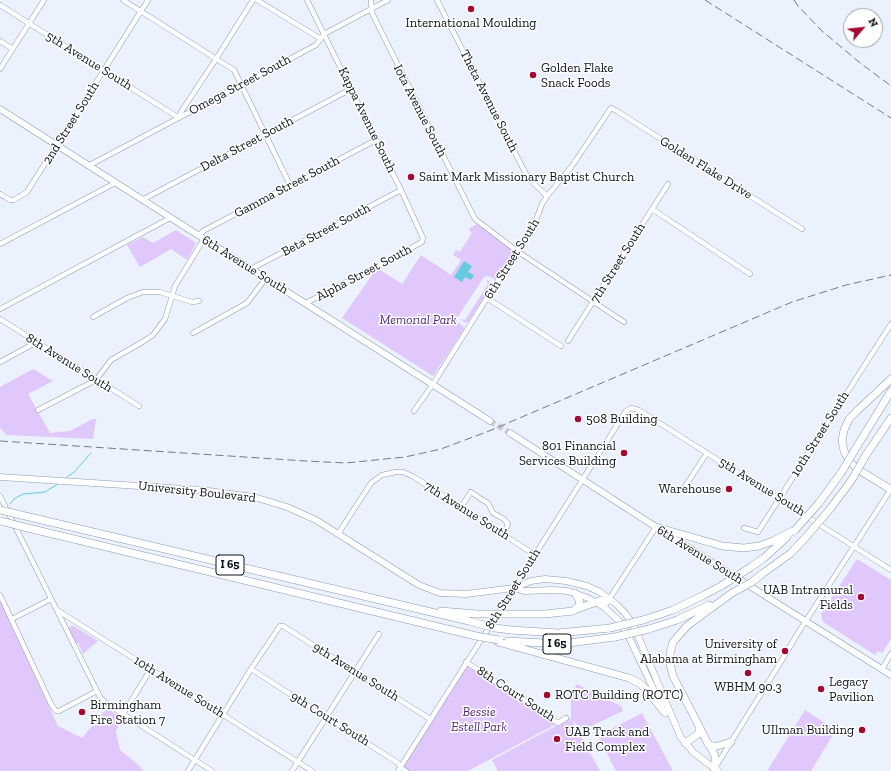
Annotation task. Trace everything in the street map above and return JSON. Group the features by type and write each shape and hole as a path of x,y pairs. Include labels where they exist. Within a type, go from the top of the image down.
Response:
{"highway":[{"path":"891,379 849,419 844,430 842,441 844,451 850,462 859,470 891,489"},
{"name":"I 65","path":"0,510 495,628 558,633 610,628 643,620 673,610 721,586 764,558 795,530 819,503 841,473 891,391"},
{"name":"I 65","path":"0,521 476,636 499,641 561,644 615,637 649,629 677,620 703,609 752,582 791,553 806,538 851,481 891,418"},
{"path":"656,527 722,546 744,548 759,546 795,530"},
{"path":"573,611 580,604 575,593"},
{"path":"715,770 715,756 673,676 670,664 670,654 673,642 687,626 732,593"},
{"path":"401,605 457,613 545,614 573,611 597,602 610,600"},
{"path":"499,641 629,678 639,683 646,689 665,712"},
{"path":"683,740 697,735 699,732 699,726"},
{"path":"708,744 714,747 731,742"}],"main road":[{"name":"6th Avenue South","path":"0,109 490,421"},
{"name":"6th Avenue South","path":"510,433 891,675"},
{"name":"University Boulevard","path":"0,477 201,490 254,497 288,507 316,520 413,581 433,591 448,594 462,594 514,588 531,581 559,580 587,586 600,592 625,613 636,631 683,740"},
{"name":"University Boulevard","path":"514,588 524,591 553,590 575,593 597,602 604,607 619,621 627,633 665,712 683,740 694,753 715,770"}],"street":[{"path":"0,69 44,0"},
{"path":"123,0 234,70 264,135 290,186"},
{"name":"2nd Street South","path":"0,194 10,200 14,200 27,192 148,0"},
{"path":"179,118 181,112 253,0"},
{"path":"257,0 321,39"},
{"name":"Kappa Avenue South","path":"307,0 401,190 423,238 422,242"},
{"name":"Iota Avenue South","path":"372,0 372,13 475,220 517,251"},
{"path":"324,34 388,0"},
{"name":"Theta Avenue South","path":"437,0 528,178 548,196"},
{"name":"5th Avenue South","path":"0,5 179,118"},
{"name":"Omega Street South","path":"88,166 316,45 324,34"},
{"path":"0,41 13,49"},
{"name":"Delta Street South","path":"142,200 351,89"},
{"name":"6th Street South","path":"414,411 433,384 517,251 536,220 542,204 572,166 611,108"},
{"name":"Golden Flake Drive","path":"611,108 802,229"},
{"name":"Gamma Street South","path":"202,238 203,231 376,140"},
{"path":"0,244 115,183"},
{"name":"7th Street South","path":"568,341 668,184"},
{"name":"Beta Street South","path":"251,269 401,190"},
{"path":"652,209 750,274"},
{"path":"0,309 170,218"},
{"path":"38,410 96,380 111,360 144,341 158,330 165,318 171,296 178,281 202,238"},
{"name":"Alpha Street South","path":"306,303 422,242"},
{"path":"517,251 624,322"},
{"path":"193,333 248,303 266,278"},
{"path":"92,317 128,298 143,292 160,292 192,302 199,301"},
{"path":"487,298 560,346"},
{"name":"8th Avenue South","path":"0,319 139,406"},
{"name":"10th Street South","path":"744,528 758,532 891,324"},
{"path":"0,362 37,342"},
{"name":"5th Avenue South","path":"631,408 639,410 707,454 780,498 891,570"},
{"name":"8th Street South","path":"399,769 582,479 626,411 631,408"},
{"path":"684,488 707,454"},
{"name":"7th Avenue South","path":"338,534 371,483 382,475 403,472 414,477 535,555"},
{"path":"715,770 806,621 891,489"},
{"path":"461,507 471,492 484,500 488,503 493,513 504,519 508,524 504,534"},
{"path":"0,496 100,697 106,703 212,771"},
{"path":"604,607 610,600 656,527"},
{"path":"0,595 51,704 56,711 97,691"},
{"path":"12,619 51,599"},
{"name":"10th Avenue South","path":"56,609 312,771"},
{"name":"9th Avenue South","path":"251,670 280,626 283,626 430,719"},
{"path":"292,771 379,634"},
{"path":"882,669 891,654"},
{"name":"8th Court South","path":"466,662 558,723 566,718"},
{"path":"123,714 151,669"},
{"path":"188,771 251,670"},
{"name":"9th Court South","path":"251,670 398,763 399,769 406,771"}],"green space":[{"name":"Memorial Park","path":"477,224 511,248 512,253 495,279 488,276 484,277 457,318 457,322 463,326 464,329 433,376 342,318 377,268 402,284 421,255 451,275 461,260 453,255 456,250 460,252 472,233 469,230 470,228"},
{"path":"176,230 196,243 187,260 171,249 140,267 127,245 143,237 153,243"},
{"path":"486,280 491,282 492,285 468,322 465,323 461,319 465,320 488,284"},
{"path":"33,369 53,381 28,394 50,433 70,431 92,419 96,419 93,439 6,435 0,428 0,387"},
{"name":"UAB Intramural Fields","path":"857,559 891,580 891,639 882,653 878,651 875,655 823,622 821,614"},
{"path":"0,601 58,726 82,738 107,708 121,718 116,732 120,750 140,766 143,771 0,771"},
{"path":"72,625 98,641 83,654 78,643 75,643 70,634 69,628"},
{"name":"Bessie Estell Park","path":"466,662 558,723 468,771 407,771 400,767"},
{"name":"UAB Track and Field Complex","path":"577,684 621,706 623,711 583,730 572,720 600,771 498,771 492,760 571,718 571,701 573,691"},
{"path":"805,710 836,730 811,771 767,771"},
{"path":"642,713 673,771 616,771 598,736"}],"water":[{"path":"464,261 472,266 468,272 474,275 471,280 465,277 462,282 454,277"}],"waterway":[{"path":"66,478 74,472 91,453"},
{"path":"10,504 14,499 23,494 45,492 58,484"}],"tunnel":[{"path":"490,421 510,433"}],"railway":[{"path":"705,0 891,118"},
{"path":"794,0 822,31 891,86"},
{"path":"0,441 346,463 405,457 441,449 489,431 792,302 846,285 891,275"}],"place":[{"name":"International Moulding","path":"471,9"},
{"name":"Golden Flake Snack Foods","path":"533,75"},
{"name":"Saint Mark Missionary Baptist Church","path":"411,177"},
{"name":"508 Building","path":"578,419"},
{"name":"801 Financial Services Building","path":"624,453"},
{"name":"Warehouse","path":"729,489"},
{"name":"UAB Intramural Fields","path":"861,597"},
{"name":"University of Alabama at Birmingham","path":"785,651"},
{"name":"WBHM 90.3","path":"748,673"},
{"name":"Legacy Pavilion","path":"821,689"},
{"name":"ROTC Building (ROTC)","path":"547,695"},
{"name":"Birmingham Fire Station 7","path":"82,712"},
{"name":"UIlman Building","path":"862,730"},
{"name":"UAB Track and Field Complex","path":"557,739"}]}
